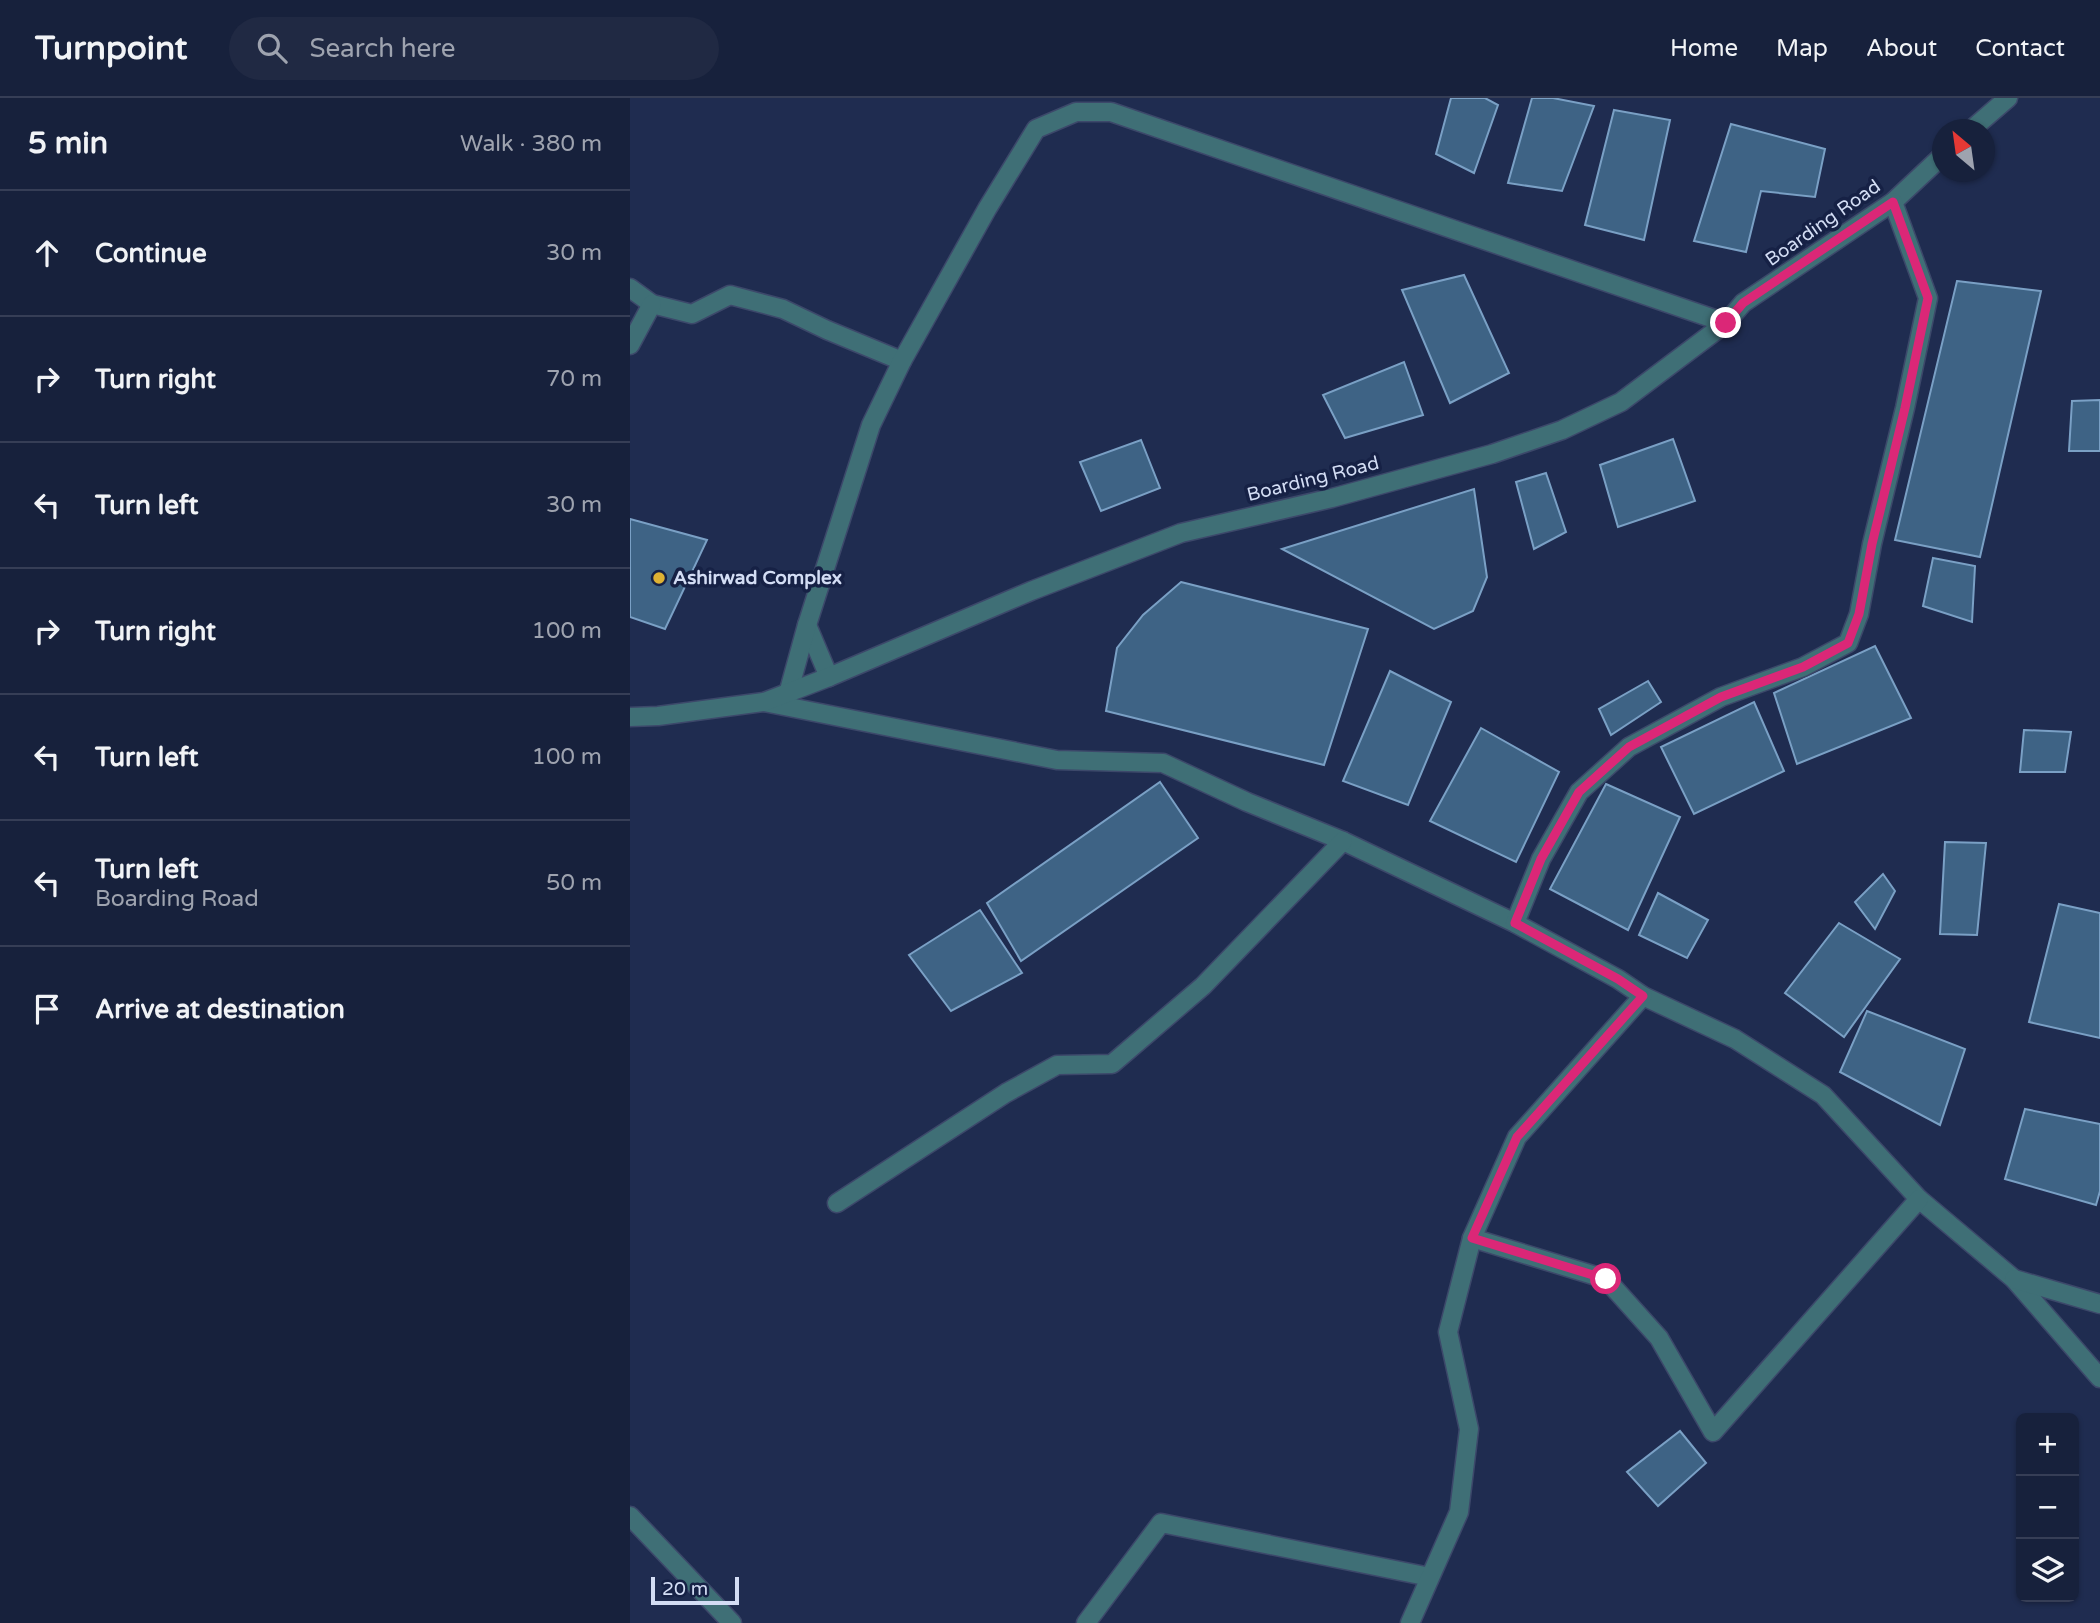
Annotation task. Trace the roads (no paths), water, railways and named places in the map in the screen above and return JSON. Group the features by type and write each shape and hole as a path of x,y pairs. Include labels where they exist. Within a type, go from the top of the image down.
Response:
{"street":[{"path":"1984,119 2008,98"},
{"path":"788,694 807,625 871,425 902,360 987,209 1036,129 1076,112 1111,112 1726,323"},
{"name":"Boarding Road","path":"630,717 658,716 764,702 1031,591 1181,533 1346,494 1492,454 1562,430 1621,402 1726,323 1743,303 1893,202 1932,165"},
{"path":"1515,923 1541,859 1579,792 1629,747 1721,697 1803,667 1848,643 1859,614 1872,544 1928,298 1893,202"},
{"path":"630,288 652,304 692,314 730,295 783,309 902,360"},
{"path":"630,345 652,304"},
{"path":"807,625 829,677"},
{"path":"764,702 1057,760 1163,763 1247,802 1343,841 1515,923 1618,979 1643,996 1734,1039 1823,1095 1919,1199 2014,1279 2100,1378"},
{"path":"838,1203 1006,1093 1057,1065 1112,1064 1203,986 1343,841"},
{"path":"1410,1623 1459,1512 1469,1429 1448,1332 1472,1238 1517,1137 1643,996"},
{"path":"1472,1238 1606,1279 1659,1338 1713,1432 1919,1199"},
{"path":"2014,1279 2100,1304"},
{"path":"630,1516 732,1623"},
{"path":"1086,1623 1161,1523 1430,1577"}],"place":[{"name":"Ashirwad Complex","path":"659,578"}]}
